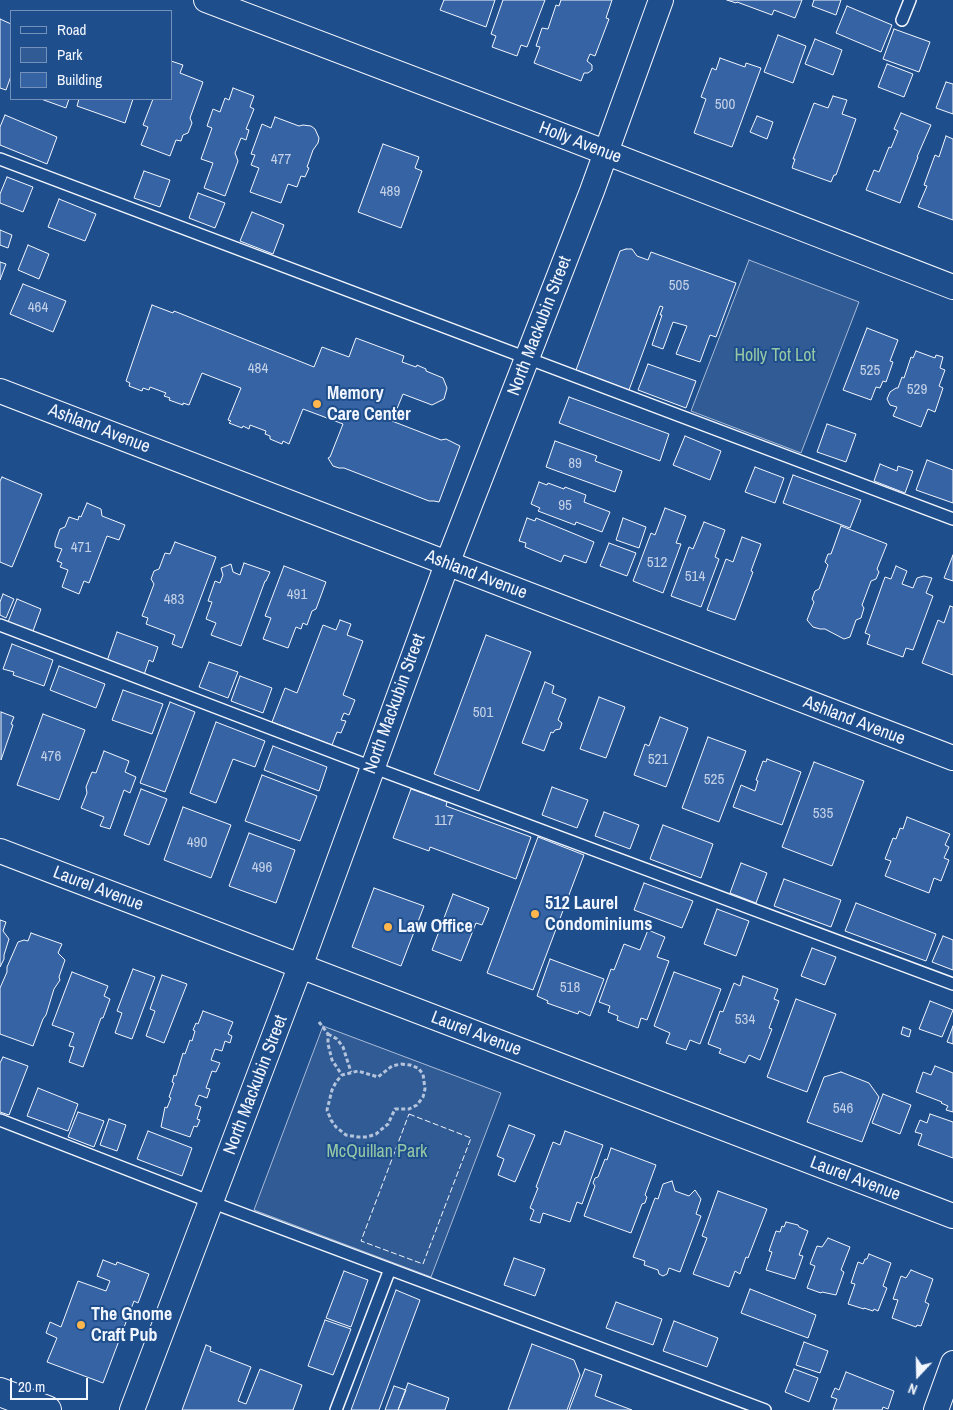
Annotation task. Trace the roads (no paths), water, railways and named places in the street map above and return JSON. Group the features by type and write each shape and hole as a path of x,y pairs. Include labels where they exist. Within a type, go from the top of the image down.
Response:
{"street":[{"name":"Holly Avenue","path":"206,0 953,287"},
{"name":"North Mackubin Street","path":"132,1410 300,967 446,564 606,153 662,0"},
{"name":"Ashland Avenue","path":"0,391 953,758"},
{"name":"Laurel Avenue","path":"0,851 953,1216"},
{"path":"936,1410 953,1363"},
{"path":"0,1392 47,1410"}],"lane":[{"path":"902,20 910,0"},
{"path":"0,159 953,519"},
{"path":"0,625 372,767 953,984"},
{"path":"0,1120 211,1202 765,1410"},
{"path":"336,1410 390,1269"}],"place":[{"name":"Memory Care Center","path":"317,404"},
{"name":"512 Laurel Condominiums","path":"535,914"},
{"name":"Law Office","path":"388,927"},
{"name":"The Gnome Craft Pub","path":"81,1325"}],"park label":[{"name":"Holly Tot Lot","path":"775,356"},
{"name":"McQuillan Park","path":"377,1152"}]}
